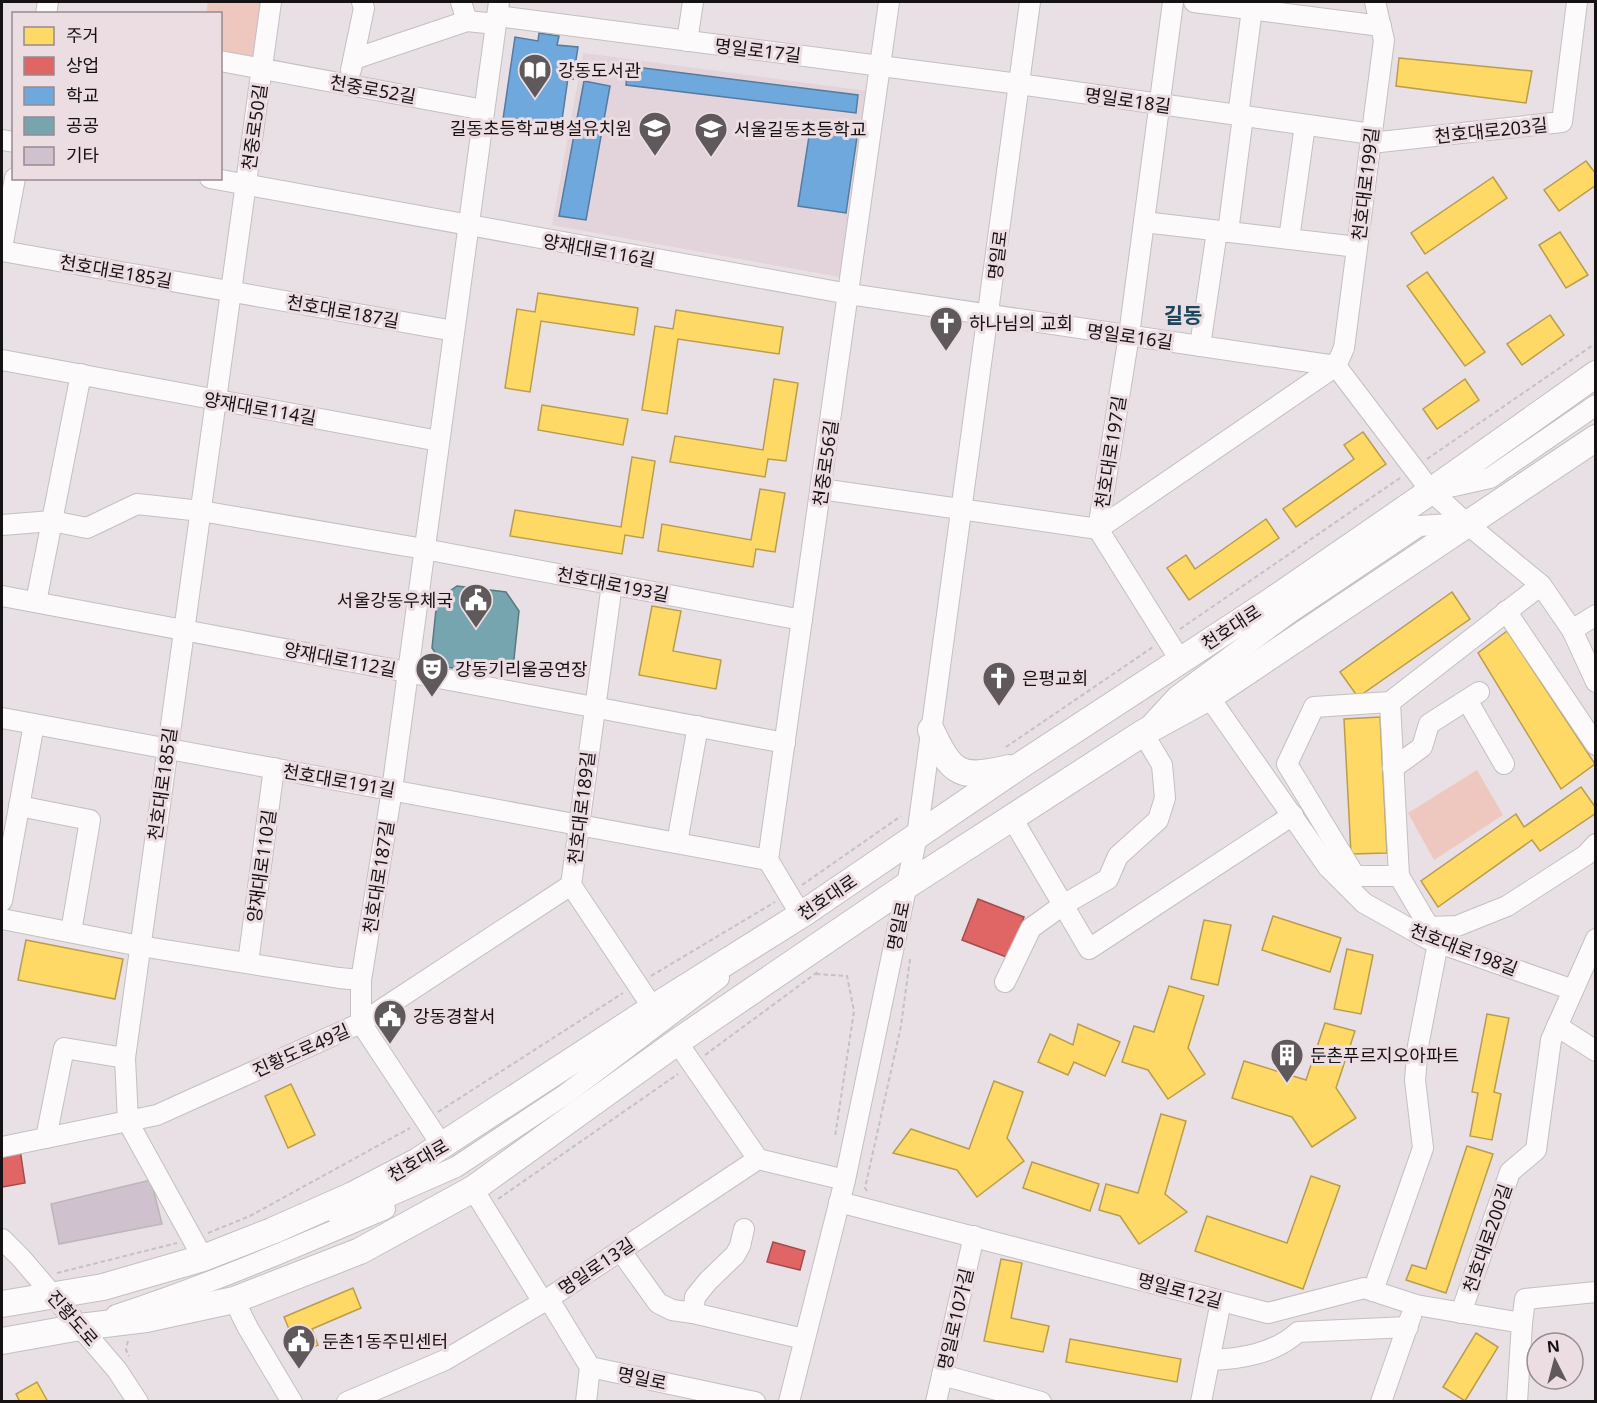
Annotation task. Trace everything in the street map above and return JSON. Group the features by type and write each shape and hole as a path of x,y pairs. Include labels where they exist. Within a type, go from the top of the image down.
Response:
{"main road":[{"name":"천호대로","path":"2,1304 46,1287 103,1287 198,1248 272,1231 353,1195 443,1147 653,1008 795,905 917,836 1180,660 1431,491 1596,374"},
{"name":"천호대로","path":"2,1341 80,1327 146,1319 234,1300 360,1251 473,1189 677,1042 906,886 1143,733 1209,697 1596,438"},
{"path":"931,730 950,765 959,770 983,774 1020,765"}],"street":[{"name":"천중로50길","path":"246,185 271,2"},
{"path":"348,84 364,8 362,2"},
{"path":"461,2 467,21"},
{"path":"687,41 693,2"},
{"name":"천중로56길","path":"768,860 889,2"},
{"name":"명일로","path":"789,1401 845,1180 917,836 1030,2"},
{"name":"천호대로197길","path":"1173,2 1129,335 1098,528 1180,660"},
{"path":"1194,2 1381,26"},
{"name":"천호대로199길","path":"1336,366 1344,348 1384,40 1375,2"},
{"name":"천호대로203길","path":"1371,138 1562,123 1577,2"},
{"path":"1200,346 1223,231 1241,116 1252,9"},
{"name":"천중로52길","path":"354,59 467,21 497,14"},
{"path":"469,226 497,14"},
{"name":"명일로17길","path":"497,14 1019,84"},
{"name":"천중로50길","path":"222,61 262,69"},
{"name":"천중로52길","path":"262,69 484,110"},
{"name":"명일로18길","path":"1019,84 1305,125 1371,138"},
{"path":"1289,239 1305,125"},
{"path":"2,250 15,180"},
{"name":"양재대로116길","path":"220,180 849,294 989,315"},
{"name":"천호대로185길","path":"198,1248 128,1122 125,1058 246,185"},
{"path":"1144,222 1357,247"},
{"name":"천호대로187길","path":"362,1023 361,980 392,790 469,226"},
{"name":"천호대로185길","path":"2,250 231,292"},
{"name":"천호대로187길","path":"231,292 454,331"},
{"name":"명일로16길","path":"989,315 1336,366"},
{"name":"양재대로114길","path":"2,360 439,441"},
{"path":"821,489 1098,528 1336,366 1431,491 1466,524 1541,585 1572,630 1596,682"},
{"path":"36,602 81,375"},
{"path":"1431,491 1490,478 1596,405"},
{"path":"2,525 52,521 87,528 137,504 201,511 424,549"},
{"path":"1005,982 1031,928 1063,905 1108,879 1118,856 1158,820 1165,798 1162,765 1143,733 1177,696 1288,614 1419,525 1466,524"},
{"name":"천호대로193길","path":"424,549 802,620"},
{"name":"천호대로189길","path":"612,584 571,885 653,1008"},
{"path":"1399,876 1355,876 1287,764 1314,707 1390,702 1541,585"},
{"name":"양재대로112길","path":"2,596 785,743"},
{"path":"1506,611 1596,745"},
{"path":"1572,630 1596,615"},
{"path":"1393,768 1422,747 1429,724 1473,696 1504,764"},
{"name":"천호대로198길","path":"1209,697 1328,867 1364,903 1428,939 1573,990"},
{"path":"1390,702 1399,876 1429,927 1457,926 1507,906 1586,855 1596,844"},
{"name":"천호대로191길","path":"2,718 768,860"},
{"path":"2,901 34,724"},
{"path":"677,843 698,726"},
{"name":"양재대로110길","path":"248,963 274,768"},
{"path":"19,806 90,820 71,932"},
{"path":"1012,818 1089,950 1293,815"},
{"path":"272,1231 383,1199 456,1167 566,1094 795,905 768,860"},
{"name":"진황도로49길","path":"2,1147 157,1115 362,1023 571,885"},
{"path":"2,919 140,946 361,980"},
{"name":"천호대로200길","path":"1461,1313 1510,1172 1536,1150 1551,1040 1573,990 1589,967 1596,939"},
{"path":"1373,1291 1423,1148 1414,1080 1418,1046 1438,943"},
{"path":"362,1023 443,1147"},
{"path":"1557,1026 1596,1051"},
{"path":"677,1042 758,1159 845,1180"},
{"path":"46,1138 64,1048 125,1058"},
{"path":"80,1327 165,1299 261,1262 399,1204 589,1105"},
{"name":"명일로13길","path":"347,1401 445,1360 546,1300 758,1159"},
{"path":"473,1189 590,1366 586,1401"},
{"name":"명일로12길","path":"839,1202 1268,1313 1364,1288 1416,1305 1522,1323"},
{"path":"693,1313 694,1297 735,1255 740,1246 744,1228"},
{"name":"명일로10가길","path":"936,1401 974,1236"},
{"name":"진황도로","path":"2,1239 117,1370 138,1401"},
{"path":"620,1250 658,1303 672,1310 804,1339"},
{"path":"1517,1401 1522,1323 1526,1299 1596,1292"},
{"path":"234,1300 248,1328 292,1401"},
{"path":"1201,1401 1221,1301"},
{"path":"1381,1401 1416,1305"},
{"path":"1209,1360 1240,1359 1286,1342 1298,1332 1408,1326"},
{"name":"명일로","path":"590,1366 693,1395 755,1401"},
{"path":"942,1375 1041,1401"}],"path":[{"path":"998,753 1596,344"},
{"path":"46,1287 198,1248 250,1216 426,1120 637,984 795,905 921,803"},
{"path":"870,1193 865,1188 901,1026 910,958"}],"shaded area":[{"path":"208,2 266,2 258,63 222,56 222,12 206,12"},
{"name":"서울길동초등학교","path":"583,53 867,91 840,277 552,225"},
{"path":"1477,770 1503,815 1434,860 1408,813"}],"building: 주거":[{"path":"1399,58 1532,71 1526,103 1396,86"},
{"path":"1586,161 1596,174 1596,185 1559,211 1544,190"},
{"path":"1493,177 1507,198 1425,254 1411,233"},
{"path":"1560,232 1588,275 1566,288 1539,245"},
{"path":"1427,272 1485,352 1465,366 1407,286"},
{"path":"538,293 638,308 634,335 541,321 530,392 505,388 517,309 535,312"},
{"path":"676,310 783,327 779,354 678,339 667,414 642,410 655,326 673,329"},
{"path":"1550,315 1564,335 1522,365 1507,344"},
{"path":"774,379 798,383 786,461 768,459 765,477 670,462 675,436 763,450"},
{"path":"1465,379 1479,400 1437,429 1423,409"},
{"path":"542,405 628,419 623,445 538,430"},
{"path":"1363,432 1386,464 1296,527 1283,509 1354,459 1344,445"},
{"path":"632,457 655,461 643,538 625,535 622,554 510,536 515,510 621,527"},
{"path":"760,489 785,493 775,552 756,549 753,567 658,551 662,524 751,540"},
{"path":"1266,519 1279,538 1189,600 1167,568 1186,555 1195,569"},
{"path":"1452,592 1470,619 1358,697 1340,672"},
{"path":"652,606 681,611 673,651 721,660 716,689 639,675"},
{"path":"1507,631 1595,764 1561,789 1478,653"},
{"path":"1380,717 1387,853 1351,854 1344,719"},
{"path":"1581,787 1596,808 1596,813 1540,851 1532,840 1438,907 1421,881 1516,814 1524,827"},
{"path":"1273,916 1341,938 1330,972 1262,950"},
{"path":"1204,920 1231,925 1218,985 1191,979"},
{"path":"26,940 123,959 115,999 18,980"},
{"name":"둔촌푸르지오아파트","path":"1347,949 1373,955 1361,1014 1334,1009"},
{"path":"1169,986 1204,996 1188,1048 1205,1074 1168,1099 1148,1070 1122,1062 1134,1026 1154,1032"},
{"path":"1487,1014 1509,1018 1494,1092 1501,1094 1492,1140 1470,1136 1478,1093 1472,1092"},
{"name":"둔촌푸르지오아파트","path":"1325,1023 1355,1031 1336,1088 1356,1118 1312,1147 1292,1117 1232,1098 1244,1061 1306,1080"},
{"path":"1078,1024 1120,1042 1105,1076 1074,1062 1068,1075 1038,1062 1050,1034 1073,1045"},
{"path":"994,1081 1023,1092 1007,1138 1024,1161 977,1197 957,1170 893,1153 911,1129 969,1149"},
{"path":"291,1084 315,1135 288,1148 265,1096"},
{"path":"1161,1114 1186,1121 1165,1194 1187,1212 1139,1244 1120,1216 1099,1210 1106,1184 1138,1193"},
{"path":"1467,1146 1493,1154 1446,1293 1406,1280 1412,1265 1426,1269"},
{"path":"1032,1162 1099,1184 1090,1211 1023,1188"},
{"path":"1311,1176 1340,1186 1303,1289 1195,1251 1207,1216 1287,1243"},
{"path":"1001,1259 1022,1263 1011,1318 1049,1326 1043,1352 984,1341"},
{"path":"353,1288 361,1308 312,1329 318,1345 299,1353 284,1317"},
{"path":"1476,1333 1498,1347 1465,1401 1443,1387"},
{"path":"1070,1339 1181,1359 1177,1382 1066,1362"},
{"path":"37,1382 48,1402 20,1402 16,1394"}],"building: 상업":[{"path":"978,899 1024,917 1009,958 962,940"},
{"path":"20,1149 25,1183 2,1187 2,1151"},
{"path":"773,1242 805,1251 800,1270 767,1262"}],"building: 학교":[{"name":"강동도서관","path":"539,33 559,36 557,45 578,47 573,79 568,78 561,127 503,119 515,37 538,41"},
{"path":"628,66 858,95 856,113 626,85"},
{"path":"584,81 610,86 586,220 559,216"},
{"path":"810,130 857,137 846,213 798,206"}],"building: 공공":[{"name":"서울강동우체국","path":"457,586 506,592 519,611 514,659 494,673 445,667 432,648 437,600"}],"building: 기타":[{"path":"151,1180 162,1224 59,1244 51,1204"}],"place":[{"name":"강동도서관","path":"535,99"},
{"name":"길동초등학교병설유치원","path":"655,157"},
{"name":"서울길동초등학교","path":"711,158"},
{"name":"하나님의 교회","path":"946,352"},
{"name":"서울강동우체국","path":"476,629"},
{"name":"강동기리울공연장","path":"432,698"},
{"name":"은평교회","path":"999,707"},
{"name":"강동경찰서","path":"390,1045"},
{"name":"둔촌푸르지오아파트","path":"1287,1084"},
{"name":"둔촌1동주민센터","path":"299,1370"}],"district":[{"name":"길동","path":"1183,315"}]}
